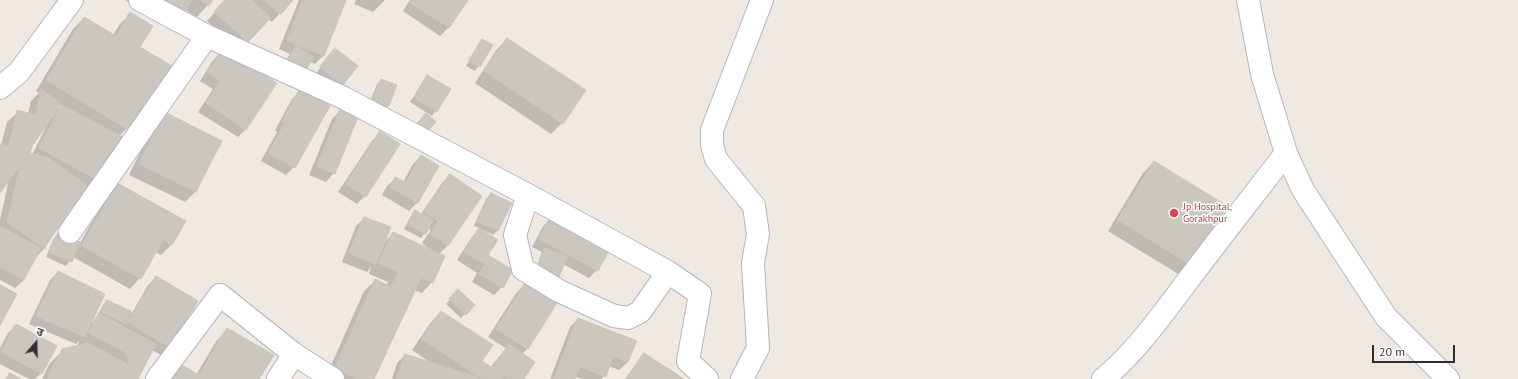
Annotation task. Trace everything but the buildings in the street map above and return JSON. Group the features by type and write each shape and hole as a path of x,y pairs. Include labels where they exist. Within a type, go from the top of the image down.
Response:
{"street":[{"path":"0,88 19,72 72,0"},
{"path":"140,0 207,36 344,98 528,194 668,272 700,294 688,361 707,379"},
{"path":"742,379 758,348 753,263 758,234 754,206 716,159 712,145 712,130 762,0"},
{"path":"1248,0 1262,74 1286,153 1303,190 1386,317 1448,379"},
{"path":"70,232 207,36"},
{"path":"1103,379 1115,369 1174,298 1286,153"},
{"path":"528,194 515,235 523,268 559,291 614,316 628,318 640,312 668,272"},
{"path":"157,379 220,295 294,354 333,379"},
{"path":"278,379 294,354"}],"place":[{"name":"Jp Hospital, Gorakhpur","path":"1174,213"}]}
